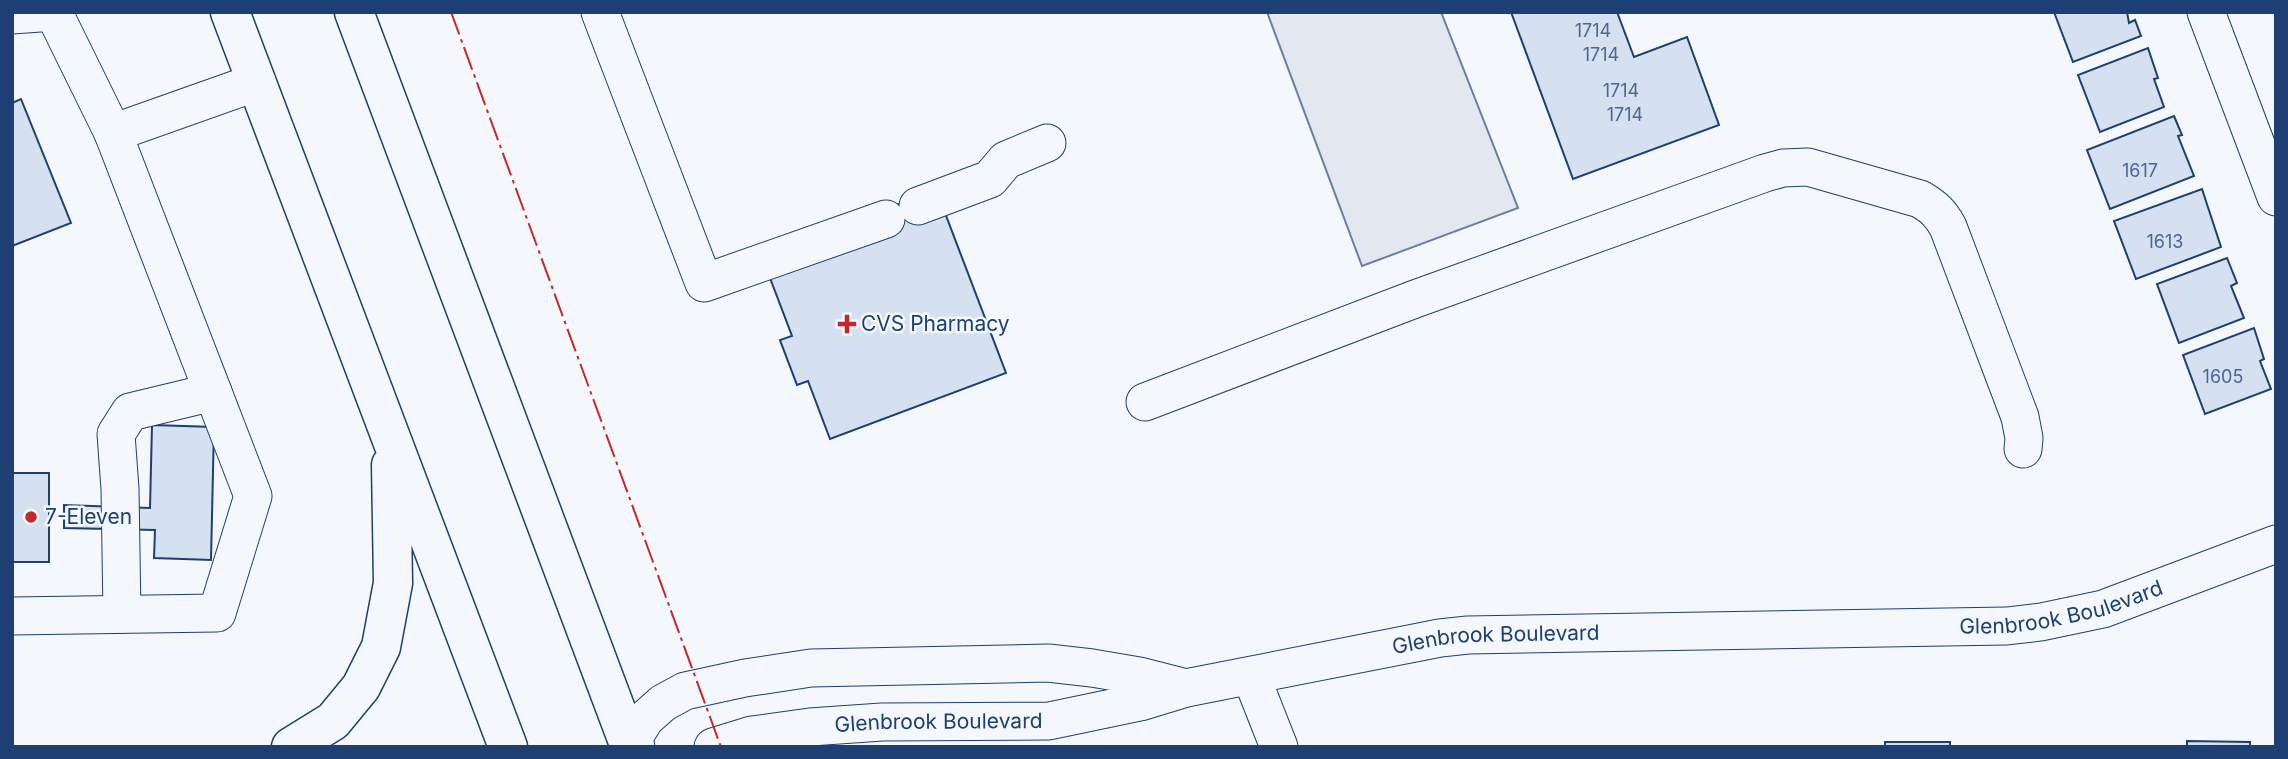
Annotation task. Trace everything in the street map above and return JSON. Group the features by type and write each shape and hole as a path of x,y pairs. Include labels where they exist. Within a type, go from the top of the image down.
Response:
{"highway":[{"path":"230,12 508,747"},
{"path":"354,12 632,746"},
{"path":"291,747 333,721 361,687 381,647 393,583 390,439"}],"street":[{"path":"600,12 704,283 990,179 1006,160 1047,143"},
{"path":"2206,12 2276,197"},
{"path":"12,15 54,13 113,133 253,496 217,613 12,616"},
{"path":"113,133 257,82"},
{"path":"1145,402 1415,299 1765,173 1796,166 1824,170 1920,199 1942,215 2020,417 2023,449"},
{"path":"122,614 120,489 116,434 130,412 213,392"},
{"name":"Glenbrook Boulevard","path":"713,747 752,735 810,727 882,722 1049,721 1140,702 1185,688 1440,638 1468,635 2007,626 2040,622 2103,609 2276,544"},
{"path":"632,746 645,719 663,703 685,691 811,668 1048,663 1139,676 1185,688"},
{"path":"1251,676 1279,747"}],"shaded area":[{"path":"1267,12 1441,12 1518,208 1362,266"}],"building":[{"path":"1511,12 1617,12 1634,57 1687,37 1719,125 1573,179"},
{"path":"2054,12 2127,12 2129,23 2135,20 2141,36 2073,62"},
{"path":"2148,48 2158,78 2154,79 2164,107 2100,132 2078,75"},
{"path":"21,99 71,223 12,246 12,103"},
{"path":"2174,116 2182,135 2178,136 2194,176 2110,209 2087,150"},
{"path":"2202,189 2221,247 2136,279 2114,221"},
{"name":"CVS Pharmacy","path":"915,198 945,213 1006,373 830,439 808,381 797,385 780,340 792,336 770,278 883,210"},
{"path":"2227,258 2237,283 2231,286 2244,318 2179,343 2157,284"},
{"path":"2254,328 2264,359 2260,361 2271,389 2205,414 2183,355"},
{"path":"152,425 214,427 211,560 154,558 155,530 64,528 64,505 150,508"},
{"name":"7-Eleven","path":"12,473 49,473 49,562 12,562"},
{"path":"2187,741 2250,742 2250,747 2187,747"},
{"path":"1885,742 1950,742 1950,747 1885,747"}],"power":[{"path":"451,12 721,747"}],"place":[{"name":"CVS Pharmacy","path":"847,324"},
{"name":"7-Eleven","path":"31,517"}]}
